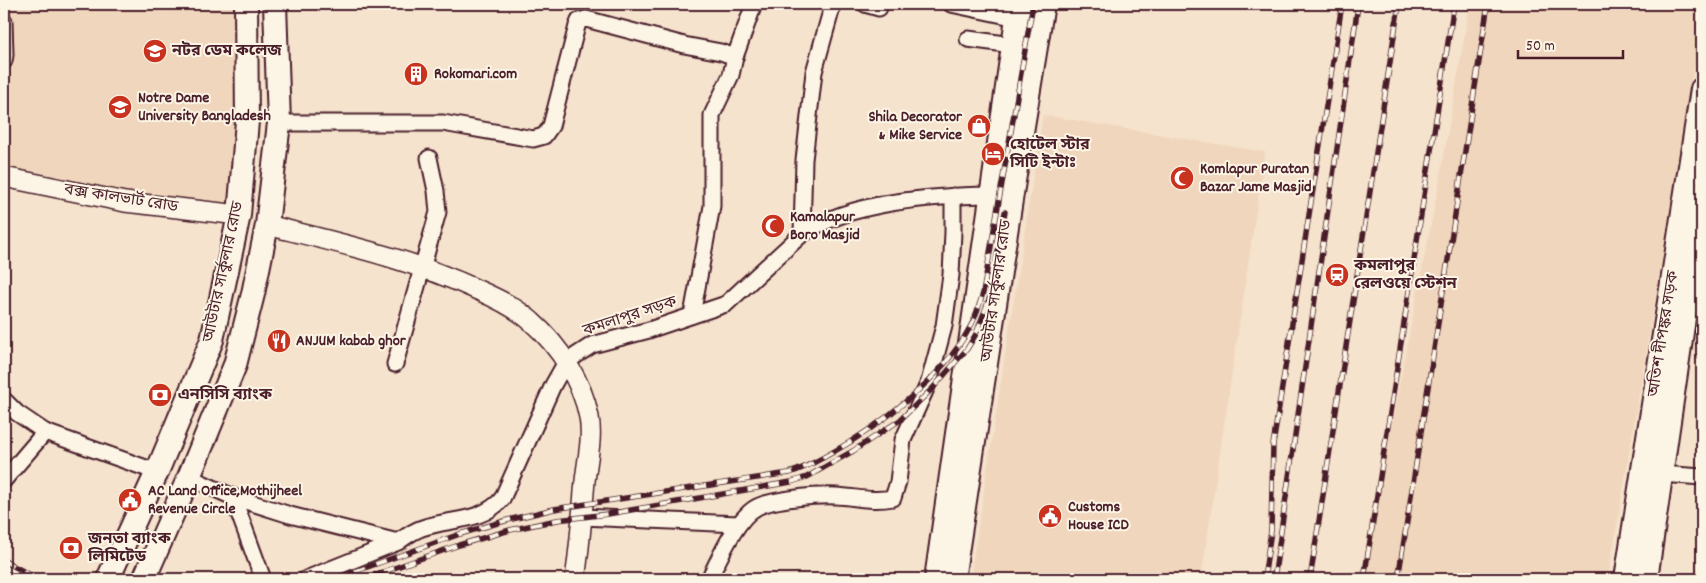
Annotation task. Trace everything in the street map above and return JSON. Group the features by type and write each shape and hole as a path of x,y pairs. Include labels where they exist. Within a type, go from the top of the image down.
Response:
{"main road":[{"name":"আউটার সার্কুলার রোড","path":"108,579 157,472 212,340 239,215 247,121 246,4"},
{"name":"আউটার সার্কুলার রোড","path":"144,579 235,365 253,294 267,225 278,123 275,4"},
{"name":"আউটার সার্কুলার রোড","path":"953,579 1011,197 1043,4"},
{"name":"আউটার সার্কুলার রোড","path":"936,579 1018,11"},
{"name":"অতিশ দীপঙ্কর সড়ক","path":"1626,579 1702,89"},
{"name":"অতিশ দীপঙ্কর সড়ক","path":"1646,579 1661,474 1696,274 1702,195"},
{"path":"4,572 12,579"}],"street":[{"path":"692,315 712,206 712,115 731,75 735,57 754,4"},
{"path":"802,234 804,160 814,72 833,4"},
{"path":"951,4 1018,11"},
{"path":"278,123 443,123 533,139 544,136 551,126 577,26 579,22 586,19 735,57"},
{"path":"4,21 4,61"},
{"path":"968,39 1013,45"},
{"path":"395,364 438,212 436,191 428,158"},
{"name":"বক্স কালভার্ট রোড","path":"4,177 125,202 239,215"},
{"name":"কমলাপুর সড়ক","path":"306,579 398,542 421,528 483,514 495,508 502,499 553,385 566,362 592,345 649,330 716,309 726,304 802,234 813,227 843,215 877,206 923,198 992,195"},
{"path":"709,579 738,524 756,507 788,499 836,496 878,500 892,498 898,482 903,440 929,382 944,326 951,275 954,232 953,196"},
{"path":"267,225 380,253 455,279 502,301 531,321 554,344 582,393 589,419 590,443 575,579"},
{"path":"4,400 17,413 45,432 157,472"},
{"path":"4,480 45,432"},
{"path":"1661,474 1702,477"},
{"path":"189,477 233,497 290,515 398,542"},
{"path":"233,497 264,579"},
{"path":"582,517 738,524"}],"shaded area":[{"name":"Notre Dame University Bangladesh","path":"4,4 239,4 239,215 4,177"},
{"path":"1470,4 1702,4 1702,20 1608,579 1361,579 1439,184"},
{"path":"1043,115 1265,152 1201,579 970,579"}],"railway":[{"path":"334,579 460,534 554,509 789,473 809,465 847,444 907,401 957,348 979,307 1033,4"},
{"path":"1264,579 1271,531 1273,445 1342,4"},
{"path":"1310,579 1399,4"},
{"path":"1364,579 1454,4"},
{"path":"1398,579 1488,4"},
{"path":"1274,579 1358,5"},
{"path":"363,579 459,545 510,530 557,520 608,514 791,482 807,477 853,451 900,420 932,389 967,349 976,334 990,297 1005,212"},
{"path":"4,561 38,579"},
{"path":"4,572 17,579"}],"place":[{"name":"নটর ডেম কলেজ","path":"155,51"},
{"name":"Rokomari.com","path":"416,74"},
{"name":"Notre Dame University Bangladesh","path":"120,107"},
{"name":"Shila Decorator & Mike Service","path":"979,126"},
{"name":"হোটেল স্টার সিটি ইন্টাঃ","path":"993,154"},
{"name":"Komlapur Puratan Bazar Jame Masjid","path":"1182,178"},
{"name":"Kamalapur Boro Masjid","path":"773,226"},
{"name":"কমলাপুর রেলওয়ে স্টেশন","path":"1337,275"},
{"name":"ANJUM kabab ghor","path":"279,341"},
{"name":"এনসিসি ব্যাংক","path":"160,395"},
{"name":"AC Land Office,Mothijheel Revenue Circle","path":"130,500"},
{"name":"Customs House ICD","path":"1050,516"},
{"name":"জনতা ব্যাংক লিমিটেড","path":"71,548"}]}
